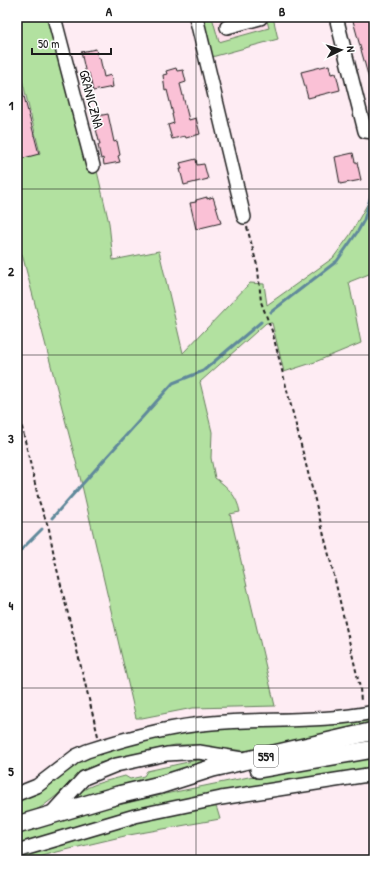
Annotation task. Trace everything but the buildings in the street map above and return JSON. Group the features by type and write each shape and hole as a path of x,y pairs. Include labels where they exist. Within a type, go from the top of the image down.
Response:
{"main road":[{"name":"559","path":"17,825 118,795 160,785 213,768 374,731"},
{"name":"559","path":"160,785 227,775 374,749"}],"street":[{"name":"GRANICZNA","path":"54,17 93,166"},
{"path":"196,17 244,217"},
{"path":"227,27 260,17"},
{"path":"336,17 365,131 374,132"},
{"path":"17,794 37,786 76,756 100,747 166,730 211,723 317,720 374,712"},
{"path":"49,816 84,778 116,765 167,754 199,752 246,760"},
{"path":"17,851 158,811 221,798 374,774"}],"path":[{"path":"244,217 258,269 261,302 272,331 332,567 360,688 361,700 358,715"},
{"path":"17,406 39,501 49,529 55,561 100,747"}],"shaded area":[{"path":"204,17 273,17 278,39 214,56"}],"green space":[{"path":"36,17 51,17 92,173 97,171 109,223 113,260 159,251 183,353 250,283 264,284 267,305 333,258 350,235 374,192 374,272 349,282 361,343 315,362 284,372 272,323 266,323 200,382 212,432 211,458 215,478 231,492 239,506 240,512 230,514 275,706 193,708 136,718 80,477 22,254 17,254 17,153 19,159 40,153 17,59 17,22"},
{"path":"198,17 212,17 219,42 269,28 266,17 273,17 278,39 208,58"},
{"path":"374,715 374,726 255,751 196,745 175,745 99,763 75,777 56,796 43,806 34,811 17,816 17,798 91,753 187,731"},
{"path":"374,755 374,769 17,845 17,833 97,810 170,793 288,769"},
{"path":"197,760 211,761 211,763 103,790 79,798 78,794 83,790 100,783 125,776 130,779 144,776 147,771"},
{"path":"215,805 220,819 129,835 28,860 17,860 17,856 114,826"}],"waterway":[{"path":"271,312 337,261 364,220 374,185"},
{"path":"52,518 173,383 203,371 261,322"},
{"path":"17,554 42,529"}]}
